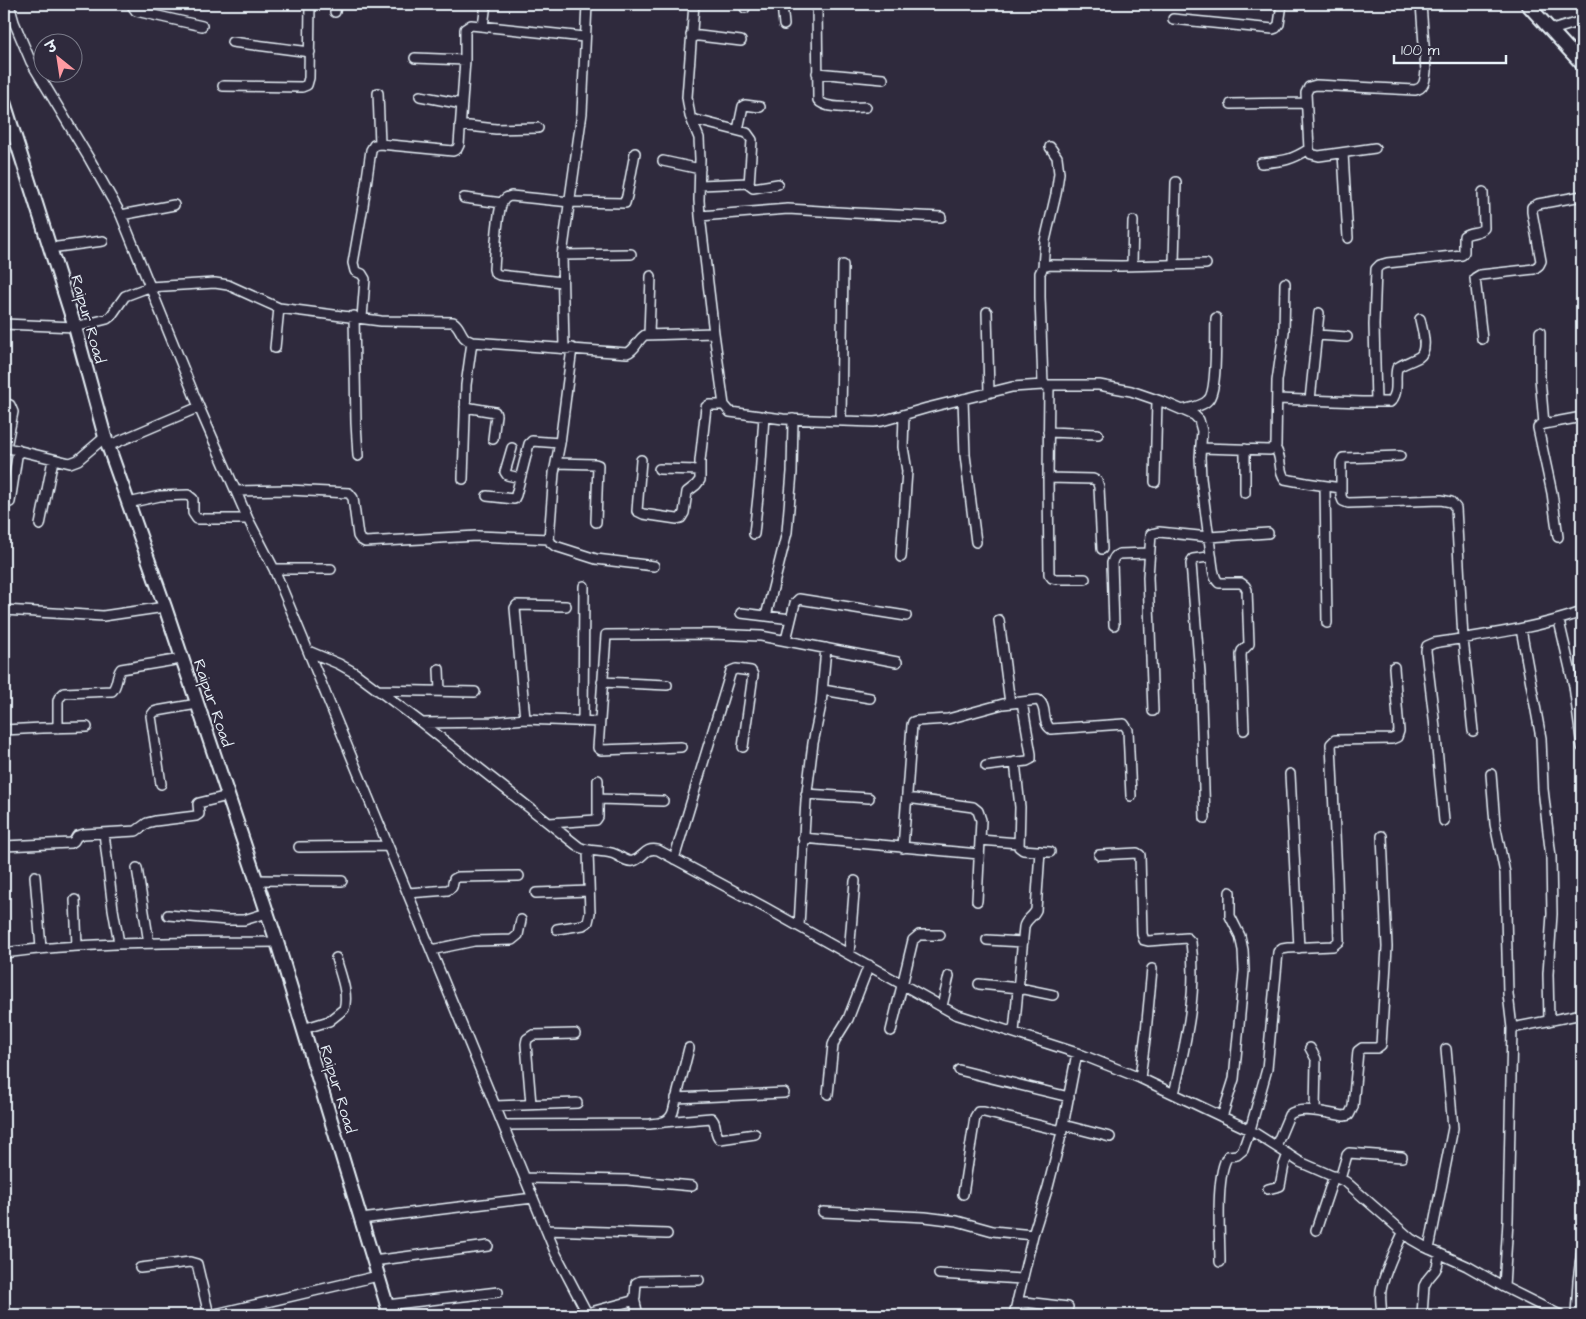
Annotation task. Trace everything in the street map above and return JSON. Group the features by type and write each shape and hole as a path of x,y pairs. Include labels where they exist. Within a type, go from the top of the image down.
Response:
{"main road":[{"path":"1527,4 1582,54"},
{"path":"1537,4 1582,64"},
{"name":"Raipur Road","path":"4,102 76,328 106,442 277,942 389,1310"}],"street":[{"path":"9,4 14,22 32,62 121,215 199,407 248,519 274,569 556,1254 588,1314 628,1302 634,1298"},
{"path":"133,4 136,10 202,26"},
{"path":"224,86 305,87 309,83 310,4"},
{"path":"483,26 486,4"},
{"path":"587,4 582,113 562,255 562,282 568,348 560,443 552,490 549,540 552,545 596,559 654,566"},
{"path":"694,4 687,97 692,120 699,138 700,216 724,405 727,410 732,413 793,419 882,421 1012,387 1099,385 1128,390 1194,415 1199,420 1202,431 1201,478 1215,577 1219,583 1241,583 1246,586 1249,641 1241,655 1244,730"},
{"path":"782,4 784,25"},
{"path":"818,4 818,99 820,103 832,106 866,107"},
{"path":"1173,19 1273,29 1279,24 1282,4"},
{"path":"1375,148 1316,156 1311,154 1309,149 1306,92 1312,86 1415,90 1422,87 1426,71 1421,4"},
{"path":"1555,29 1582,22"},
{"path":"358,456 356,423 358,317 365,279 362,274 354,269 354,255 371,150 374,145 380,144 453,151 457,149 465,60 465,29 471,25 584,37"},
{"path":"691,35 741,41"},
{"path":"232,42 310,52"},
{"path":"415,58 465,60"},
{"path":"817,73 883,79"},
{"path":"378,93 380,144"},
{"path":"420,96 462,104"},
{"path":"1231,104 1306,103"},
{"path":"738,130 743,106 760,107"},
{"path":"692,120 747,133 752,140 750,187 778,184"},
{"path":"460,125 496,129 538,128"},
{"path":"1050,147 1058,161 1059,173 1045,241 1043,267 1040,273 1048,432 1049,574 1052,578 1056,579 1085,579"},
{"path":"1261,163 1288,160 1309,149"},
{"path":"562,282 495,273 498,224 502,203 511,196 570,202 625,203 635,153"},
{"path":"1344,153 1348,238"},
{"path":"663,161 700,169"},
{"path":"700,185 749,182"},
{"path":"1174,264 1176,182"},
{"path":"1376,402 1374,325 1376,269 1380,265 1387,263 1462,255 1464,252 1464,236 1481,231 1484,228 1483,192"},
{"path":"1482,339 1475,278 1480,275 1540,266 1541,261 1532,207 1538,204 1582,196"},
{"path":"464,198 502,203"},
{"path":"121,215 174,205"},
{"path":"700,216 788,209 854,214 941,217"},
{"path":"1132,265 1133,221"},
{"path":"50,248 103,241"},
{"path":"562,255 631,254"},
{"path":"1043,267 1050,265 1206,264"},
{"path":"841,421 843,265"},
{"path":"649,334 651,276"},
{"path":"1275,448 1277,444 1277,381 1284,332 1285,283"},
{"path":"4,324 76,328 107,319 125,296 149,287 223,284 279,308 399,322 452,322 456,323 465,339 472,342 626,353 634,349 642,337 649,334 714,333"},
{"path":"275,348 279,308"},
{"path":"988,312 989,392"},
{"path":"1310,400 1319,313"},
{"path":"1182,410 1206,403 1211,397 1216,370 1216,318"},
{"path":"1277,399 1376,402 1393,400 1396,392 1397,368 1424,352 1420,319"},
{"path":"1540,332 1540,383 1544,424"},
{"path":"1317,335 1347,336"},
{"path":"463,479 466,385 472,342"},
{"path":"963,399 964,455 976,542"},
{"path":"1155,482 1157,400"},
{"path":"4,403 10,405 13,412 5,447 66,463 74,462 106,442 199,407"},
{"path":"641,460 636,508 638,512 677,519 682,518 686,494 688,490 699,483 706,407 708,405 724,405"},
{"path":"465,407 495,412 493,439"},
{"path":"901,557 907,471 903,447 904,415"},
{"path":"754,534 764,416"},
{"path":"1558,537 1547,469 1538,430 1539,426 1544,424 1582,417"},
{"path":"766,616 787,532 792,472 793,419"},
{"path":"1048,432 1098,434"},
{"path":"487,496 514,499 531,442 560,443"},
{"path":"512,448 505,472 507,475 520,478"},
{"path":"1201,448 1270,450 1275,448"},
{"path":"1275,448 1279,454 1280,470 1285,479 1341,488"},
{"path":"1245,449 1245,493"},
{"path":"10,502 18,450"},
{"path":"1400,456 1344,458 1341,462 1342,499 1348,503 1441,500 1453,504 1457,512 1463,640 1473,731"},
{"path":"40,525 53,460"},
{"path":"556,463 597,464 596,522"},
{"path":"659,469 700,470"},
{"path":"1048,478 1093,479 1097,481 1099,487 1102,549"},
{"path":"1325,486 1328,623"},
{"path":"236,491 288,490 349,493 353,498 358,536 360,540 365,542 477,536 549,540"},
{"path":"128,504 160,496 188,495 192,500 193,513 197,518 248,519"},
{"path":"1153,711 1148,577 1150,537 1153,532 1209,537 1268,533"},
{"path":"1114,625 1113,560 1116,555 1149,553"},
{"path":"1205,818 1200,673 1191,564 1194,559 1208,557 1212,554"},
{"path":"274,569 332,568"},
{"path":"583,721 584,586"},
{"path":"786,640 795,603 802,598 906,616"},
{"path":"525,719 515,608 517,605 566,606"},
{"path":"4,610 103,616 164,607"},
{"path":"1444,821 1427,646 1559,621 1582,612"},
{"path":"741,613 791,619"},
{"path":"999,620 1010,703"},
{"path":"1559,621 1574,686 1582,747"},
{"path":"1521,629 1541,738 1543,789 1552,857 1552,914 1548,974 1549,1021"},
{"path":"681,747 601,750 598,747 604,637 608,634 736,634 760,636 897,662"},
{"path":"798,926 806,794 813,743 820,714 826,648"},
{"path":"308,651 355,673 422,723 579,847 588,851 611,852 630,861 636,860 649,850 655,850 964,1017 1077,1053 1140,1078 1250,1130 1300,1162 1337,1177 1364,1197 1411,1239 1560,1315"},
{"path":"58,728 58,701 64,693 112,691 121,669 181,659"},
{"path":"1220,1262 1220,1200 1223,1166 1228,1156 1242,1152 1267,1069 1278,952 1282,949 1334,946 1339,941 1338,876 1330,747 1335,740 1392,740 1397,737 1400,731 1394,667"},
{"path":"440,668 440,691"},
{"path":"674,859 731,671 736,669 749,670 753,674 743,747"},
{"path":"602,682 667,685"},
{"path":"377,690 475,692"},
{"path":"822,690 870,698"},
{"path":"903,848 913,722 917,720 953,718 1010,703 1038,700 1041,701 1047,725 1051,729 1126,725 1128,730 1132,796"},
{"path":"986,766 1027,761 1031,757 1022,702"},
{"path":"161,784 151,716 157,711 197,704"},
{"path":"422,723 492,722 525,719 599,722"},
{"path":"4,730 88,727"},
{"path":"1014,1032 1025,924 1036,910 1045,852 1021,849 1018,843 1020,807 1015,762"},
{"path":"1290,774 1299,948"},
{"path":"1491,774 1495,824 1505,873 1508,994 1512,1028 1508,1221 1504,1287"},
{"path":"549,823 595,820 598,817 598,780"},
{"path":"806,794 870,798"},
{"path":"4,846 71,843 80,834 136,831 147,823 155,821 196,816 199,814 199,803 228,796"},
{"path":"907,798 976,808 981,820 977,901"},
{"path":"598,799 663,800"},
{"path":"104,833 113,909 120,943"},
{"path":"1276,1146 1290,1113 1296,1111 1316,1111 1344,1116 1349,1115 1353,1107 1358,1051 1362,1048 1377,1048 1381,1044 1386,947 1382,836"},
{"path":"803,838 979,854"},
{"path":"980,840 1018,843"},
{"path":"299,847 388,846"},
{"path":"557,928 582,925 588,922 590,913 588,851"},
{"path":"1099,855 1137,853 1140,855 1142,934 1144,940 1187,938 1191,942 1193,976 1190,1021 1174,1094"},
{"path":"137,868 149,943"},
{"path":"35,876 41,948"},
{"path":"408,892 448,890 452,887 454,879 458,877 519,876"},
{"path":"256,880 342,881"},
{"path":"849,954 855,881"},
{"path":"536,893 589,891"},
{"path":"1222,1117 1234,1079 1244,971 1240,936 1230,916 1230,892"},
{"path":"75,900 77,946"},
{"path":"168,915 244,920 267,913"},
{"path":"431,950 474,941 512,940 518,935 521,920"},
{"path":"892,1031 913,940 919,936 940,935"},
{"path":"987,940 1023,942"},
{"path":"4,953 41,948 120,943 277,942"},
{"path":"303,1029 329,1021 344,1009 346,999 336,958"},
{"path":"828,1094 833,1045 848,1020 869,965"},
{"path":"1140,1078 1152,969"},
{"path":"942,1006 949,976"},
{"path":"979,984 1053,994"},
{"path":"1512,1028 1582,1014"},
{"path":"531,1104 527,1039 533,1035 576,1034"},
{"path":"664,1122 671,1117 689,1048"},
{"path":"1310,1048 1316,1059 1316,1111"},
{"path":"1429,1249 1453,1128 1446,1049"},
{"path":"1014,1315 1033,1235 1063,1128 1077,1053"},
{"path":"960,1070 1069,1097"},
{"path":"676,1098 784,1093"},
{"path":"495,1106 577,1103"},
{"path":"963,1194 975,1117 978,1112 1110,1137"},
{"path":"503,1125 650,1124 711,1118 715,1122 716,1135 720,1139 755,1134"},
{"path":"1316,1230 1346,1155 1349,1153 1402,1157"},
{"path":"1268,1189 1280,1186 1288,1154"},
{"path":"525,1178 627,1180 692,1186"},
{"path":"361,1219 533,1198"},
{"path":"824,1212 925,1217 957,1221 994,1231 1033,1235"},
{"path":"546,1230 667,1234"},
{"path":"1382,1314 1381,1291 1386,1272 1403,1233"},
{"path":"373,1261 488,1246"},
{"path":"1576,1315 1582,1250"},
{"path":"1422,1315 1425,1282 1438,1268 1439,1254"},
{"path":"140,1268 190,1262 197,1264 210,1315 378,1276"},
{"path":"939,1274 1022,1279"},
{"path":"638,1315 634,1298 636,1283 640,1281 699,1280"},
{"path":"389,1310 498,1292"},
{"path":"1017,1301 1068,1307"}]}
